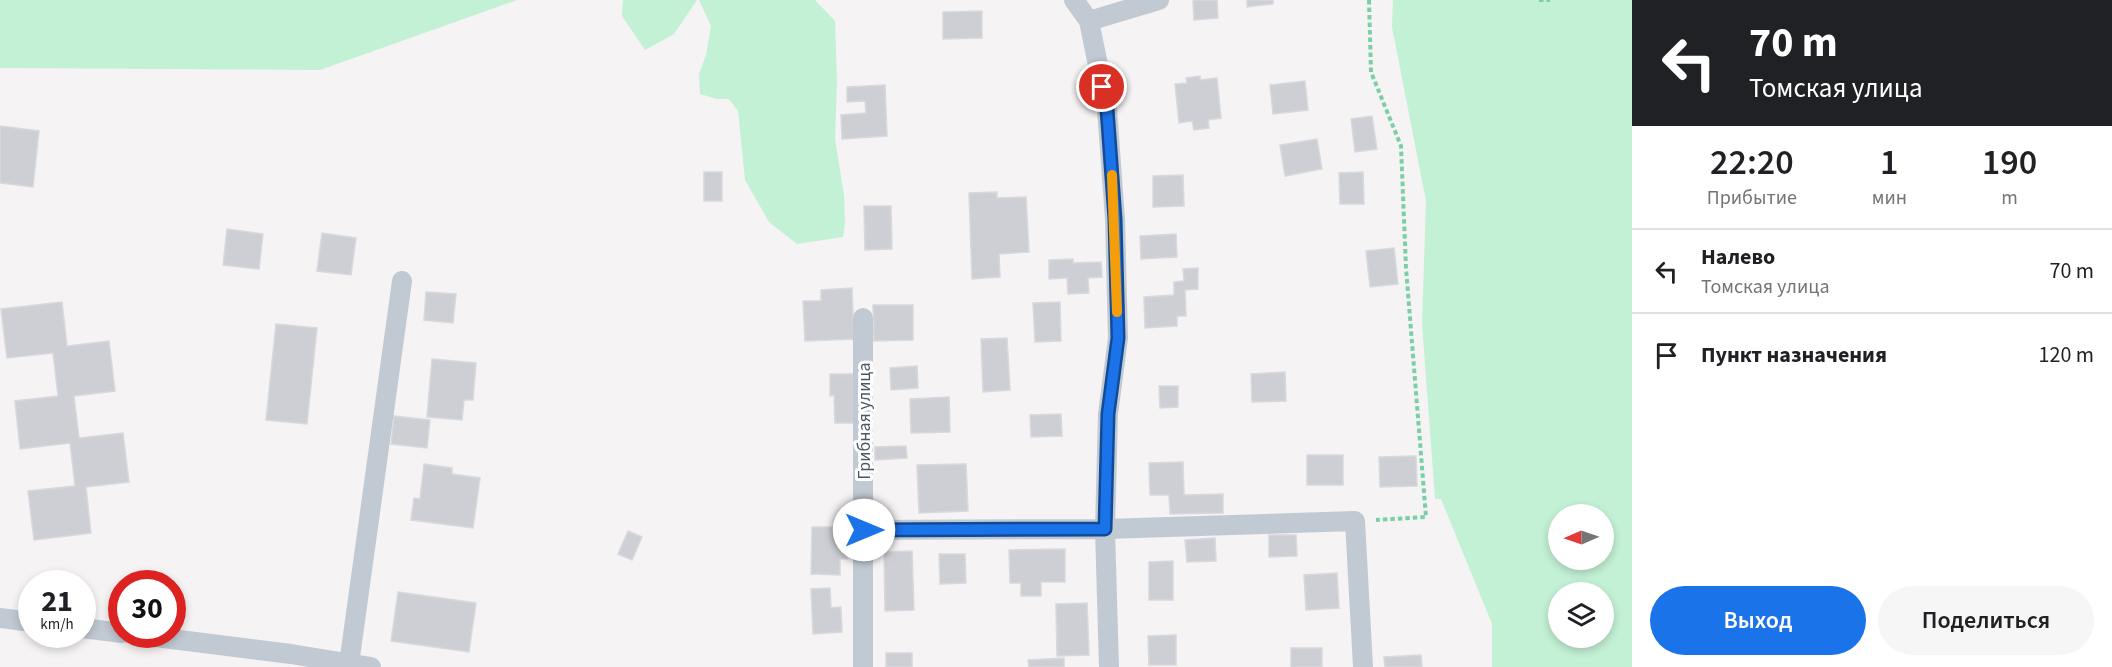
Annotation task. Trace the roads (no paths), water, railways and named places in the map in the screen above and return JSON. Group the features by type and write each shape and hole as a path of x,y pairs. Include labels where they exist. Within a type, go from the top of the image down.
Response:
{"street":[{"path":"1074,0 1089,21 1107,109 1115,219 1118,338 1108,414 1105,529 1109,667"},
{"path":"1089,21 1159,0"},
{"path":"349,663 402,281"},
{"name":"Грибная улица","path":"863,318 863,667"},
{"path":"864,530 1105,529 1355,521 1363,667"},
{"path":"0,618 18,620"},
{"path":"186,641 371,667"}]}
